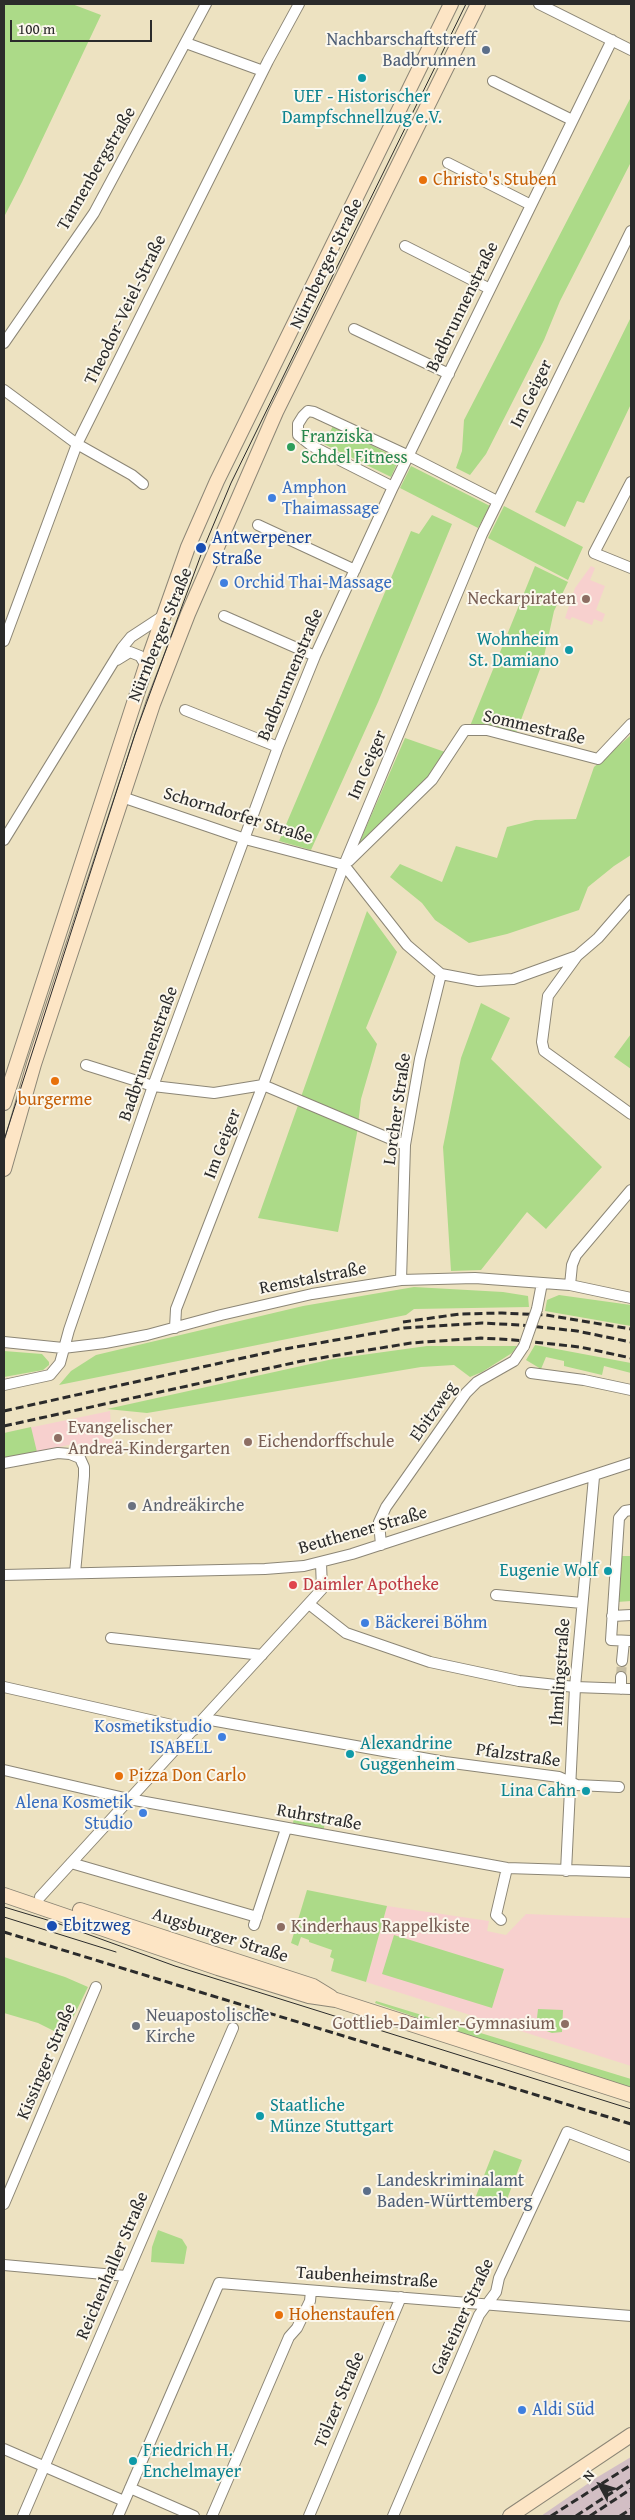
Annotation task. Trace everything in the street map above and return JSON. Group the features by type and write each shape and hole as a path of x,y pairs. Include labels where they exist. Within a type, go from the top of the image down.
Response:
{"main road":[{"name":"Nürnberger Straße","path":"4,1103 146,666 188,547 217,481 451,4"},
{"name":"Nürnberger Straße","path":"4,1169 34,1064 162,681 254,458 478,4"},
{"name":"Augsburger Straße","path":"4,1886 313,1986 336,2000"},
{"name":"Augsburger Straße","path":"4,1895 218,1968 309,1996 336,2000 631,2096"},
{"path":"510,2516 631,2435"}],"street":[{"name":"Tannenbergstraße","path":"4,343 94,213 206,4"},
{"name":"Theodor-Veiel-Straße","path":"4,641 77,444 263,71 299,4"},
{"path":"539,4 631,50"},
{"name":"Badbrunnenstraße","path":"4,1385 50,1375 60,1363 63,1348 153,1086 278,747 315,656 393,487 612,40"},
{"path":"186,43 263,71"},
{"path":"493,81 572,120"},
{"path":"448,163 531,205"},
{"name":"Im Geiger","path":"175,1328 176,1308 263,1085 344,865 482,534 631,231"},
{"path":"405,246 490,289"},
{"path":"354,329 449,374"},
{"path":"4,390 77,444 132,475 143,484"},
{"path":"393,487 312,446 298,435 298,424 308,411 314,412 409,456 497,501"},
{"path":"631,482 594,553 631,568"},
{"path":"258,525 355,570"},
{"path":"4,840 131,637 163,616"},
{"path":"224,616 315,656"},
{"path":"114,662 123,654 130,652 140,656 146,666"},
{"path":"185,710 278,747"},
{"name":"Sommestraße","path":"344,865 432,780 465,730 487,730 598,759 631,724"},
{"name":"Schorndorfer Straße","path":"122,797 245,839 344,865"},
{"path":"344,865 407,945 441,974 478,981 513,979 577,956"},
{"path":"631,900 598,938 577,956 548,996 542,1042 544,1051 631,1114"},
{"name":"Lorcher Straße","path":"402,1280 405,1145 422,1051 441,974"},
{"path":"86,1065 153,1086 214,1093 263,1085 405,1145"},
{"path":"570,1285 572,1265 576,1255 631,1190"},
{"name":"Remstalstraße","path":"4,1342 63,1348 106,1343 312,1294 402,1280 475,1278 570,1285 631,1298"},
{"name":"Ebitzweg","path":"381,1545 379,1522 386,1507 466,1394 477,1382 514,1361 524,1346 537,1309 542,1283"},
{"path":"531,1373 584,1380 631,1390"},
{"path":"4,1463 58,1453 70,1454 80,1458 84,1467 84,1476 75,1572"},
{"name":"Beuthener Straße","path":"4,1575 75,1572 265,1570 321,1563 594,1477 631,1463"},
{"name":"Ihmlingstraße","path":"566,1871 575,1687 594,1477"},
{"path":"622,1661 628,1641 610,1640 619,1518 625,1511 631,1510"},
{"path":"40,1897 322,1589 321,1563"},
{"path":"496,1595 582,1603"},
{"path":"309,1604 346,1633 430,1662 519,1681 575,1687 626,1689 622,1677"},
{"path":"612,1616 631,1615"},
{"path":"111,1638 262,1655"},
{"path":"4,1687 194,1730"},
{"name":"Pfalzstraße","path":"205,1719 445,1762 569,1780 577,1784 619,1787"},
{"name":"Ruhrstraße","path":"4,1770 129,1799 507,1868 631,1872"},
{"path":"71,1864 255,1921 286,1829"},
{"path":"501,1920 496,1915 507,1868"},
{"name":"Kissinger Straße","path":"4,2204 96,1987"},
{"name":"Reichenhaller Straße","path":"23,2516 233,2028"},
{"name":"Gasteiner Straße","path":"393,2516 479,2315 496,2292 499,2278 567,2132 631,2156"},
{"path":"4,2265 126,2276"},
{"name":"Taubenheimstraße","path":"130,2488 220,2283 631,2316"},
{"path":"212,2516 289,2337 297,2328 310,2301 312,2291"},
{"name":"Tölzer Straße","path":"309,2516 401,2297"},
{"path":"4,2449 44,2468 124,2501"},
{"path":"118,2516 130,2488 194,2516"}],"shaded area":[{"name":"Neckarpiraten","path":"591,566 595,568 590,580 605,586 596,610 605,614 602,622 594,619 592,625 572,617 570,620 565,618 575,588"},
{"name":"Evangelischer Andreä-Kindergarten","path":"110,1411 113,1452 87,1456 85,1448 74,1448 73,1444 37,1452 4,1433"},
{"name":"Gottlieb-Daimler-Gymnasium","path":"387,1906 489,1921 487,1931 506,1935 526,1914 631,1918 631,2066 366,1982"},
{"path":"631,2457 631,2516 541,2516 596,2478"}],"green space":[{"path":"4,4 72,4 101,15 4,217"},
{"path":"631,97 631,162 560,301 544,340 486,454 470,475 456,468 462,451 464,420"},
{"path":"631,317 631,404 584,503 577,501 565,527 535,512"},
{"path":"333,426 399,459 391,477 324,444"},
{"path":"411,466 490,506 478,528 400,488"},
{"path":"504,506 583,547 568,580 488,538"},
{"path":"432,515 452,524 378,702 311,850 279,841 411,531 419,534"},
{"path":"535,566 568,582 554,611 543,661 515,736 470,726"},
{"path":"631,735 631,855 588,887 579,910 507,934 469,943 435,920 422,903 390,877 400,864 442,882 456,846 497,858 507,827 535,820 576,819 594,767"},
{"path":"405,738 445,752 427,778 357,848"},
{"path":"367,911 397,952 366,1028 377,1044 361,1099 357,1133 338,1232 258,1218"},
{"path":"481,1003 510,1018 491,1059 602,1167 546,1229 527,1212 481,1270 451,1271 443,1147 461,1058"},
{"path":"631,1034 631,1069 614,1057"},
{"path":"414,1287 503,1292 528,1296 529,1307 414,1309 406,1315 59,1385 71,1371 96,1355 303,1306"},
{"path":"559,1295 631,1305 631,1326 545,1311 547,1300"},
{"path":"535,1345 631,1363 631,1373 604,1366 602,1375 564,1366 564,1361 546,1357 541,1369 526,1360"},
{"path":"427,1346 517,1346 512,1353 482,1372 470,1377 454,1365 421,1367 147,1413 107,1409 333,1359"},
{"path":"4,1351 42,1354 49,1362 49,1365 43,1370 4,1377"},
{"path":"31,1427 37,1452 4,1459 4,1433"},
{"path":"619,1556 631,1556 631,1601 617,1602"},
{"path":"295,1809 325,1814 324,1829 293,1823"},
{"path":"307,1890 387,1906 366,1982 331,1971 334,1959 330,1957 332,1950 309,1942 309,1940 301,1937 298,1946 291,1943"},
{"path":"394,1935 504,1969 492,2008 382,1974"},
{"path":"4,1957 65,1977 88,1987 64,2036 38,2023 4,2013"},
{"path":"376,2001 631,2079 631,2088 470,2036 375,2003"},
{"path":"538,2009 563,2010 562,2032 552,2033 536,2027"},
{"path":"494,2150 522,2160 504,2207 476,2196"},
{"path":"158,2230 182,2239 187,2247 184,2264 151,2262 152,2247"}],"tunnel":[{"path":"621,1677 622,1661"}],"tram line":[{"path":"4,1140 135,734 202,552 231,483 466,4"},
{"path":"4,1907 54,1922 175,1966 631,2109"},
{"path":"4,1917 116,1952"}],"railway":[{"path":"403,1322 460,1314 502,1313 546,1315 631,1329"},
{"path":"4,1411 279,1350 404,1328 482,1323 520,1325 577,1331 631,1342"},
{"path":"4,1426 302,1361 411,1343 481,1338 514,1340 580,1347 631,1358"},
{"path":"4,1932 631,2124"},
{"path":"551,2516 631,2465"},
{"path":"576,2516 631,2480"},
{"path":"590,2516 631,2489"},
{"path":"620,2516 631,2509"}],"place":[{"name":"Nachbarschaftstreff Badbrunnen","path":"486,50"},
{"name":"UEF - Historischer Dampfschnellzug e.V.","path":"362,78"},
{"name":"Christo's Stuben","path":"423,180"},
{"name":"Franziska Schdel Fitness","path":"291,447"},
{"name":"Amphon Thaimassage","path":"272,498"},
{"name":"Antwerpener Straße","path":"201,548"},
{"name":"Orchid Thai-Massage","path":"224,583"},
{"name":"Neckarpiraten","path":"586,599"},
{"name":"Wohnheim St. Damiano","path":"569,650"},
{"name":"burgerme","path":"55,1081"},
{"name":"Evangelischer Andreä-Kindergarten","path":"58,1438"},
{"name":"Eichendorffschule","path":"248,1442"},
{"name":"Andreäkirche","path":"132,1506"},
{"name":"Eugenie Wolf","path":"608,1571"},
{"name":"Daimler Apotheke","path":"293,1585"},
{"name":"Bäckerei Böhm","path":"365,1623"},
{"name":"Kosmetikstudio ISABELL","path":"222,1737"},
{"name":"Alexandrine Guggenheim","path":"350,1754"},
{"name":"Pizza Don Carlo","path":"119,1776"},
{"name":"Lina Cahn","path":"586,1791"},
{"name":"Alena Kosmetik Studio","path":"143,1813"},
{"name":"Ebitzweg","path":"52,1926"},
{"name":"Kinderhaus Rappelkiste","path":"281,1927"},
{"name":"Gottlieb-Daimler-Gymnasium","path":"565,2024"},
{"name":"Neuapostolische Kirche","path":"136,2026"},
{"name":"Staatliche Münze Stuttgart","path":"260,2116"},
{"name":"Landeskriminalamt Baden-Württemberg","path":"367,2191"},
{"name":"Hohenstaufen","path":"279,2315"},
{"name":"Aldi Süd","path":"522,2410"},
{"name":"Friedrich H. Enchelmayer","path":"133,2461"}]}
